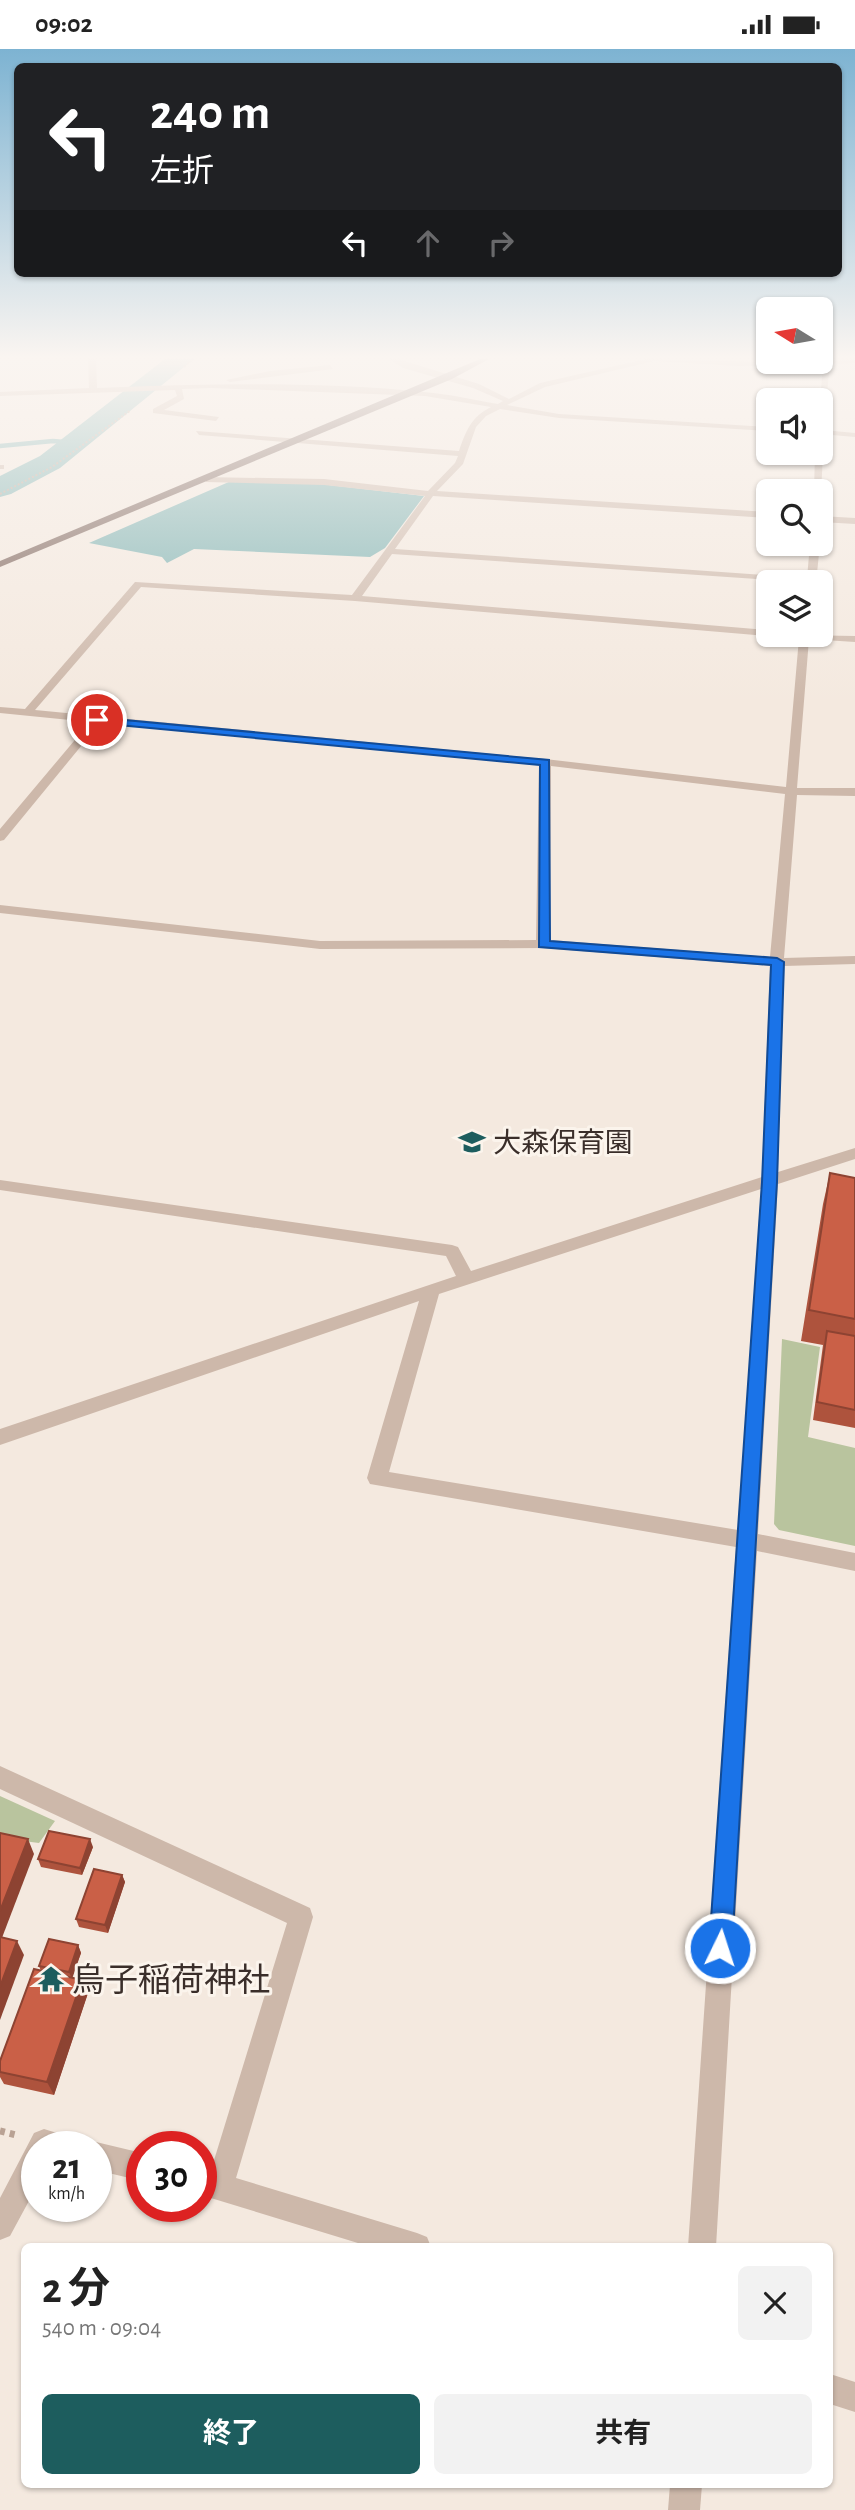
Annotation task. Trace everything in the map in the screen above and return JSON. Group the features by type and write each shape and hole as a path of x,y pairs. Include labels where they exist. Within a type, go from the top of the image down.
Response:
{"main road":[{"path":"0,564 217,474"}],"street":[{"path":"355,598 431,493 449,474"},
{"path":"205,479 324,482 431,493 756,515"},
{"path":"833,520 855,521"},
{"path":"388,551 756,578"},
{"path":"27,713 138,584 355,598 756,632"},
{"path":"833,637 855,639"},
{"path":"702,2243 770,1182 777,962 802,647"},
{"path":"0,711 545,762 791,791 855,792"},
{"path":"0,837 97,720"},
{"path":"543,944 545,762"},
{"path":"0,909 320,945 543,944 777,962 855,960"},
{"path":"0,1437 431,1290 855,1153"},
{"path":"0,1185 452,1251 467,1280"},
{"path":"431,1290 377,1478 746,1539 855,1562"},
{"path":"0,1777 301,1917 217,2166"},
{"path":"217,2186 403,2243"},
{"path":"0,2226 21,2187"},
{"path":"833,2390 855,2397"},
{"path":"684,2510 686,2488"}],"path":[{"path":"0,495 39,474"}],"green space":[{"path":"782,1339 820,1347 808,1437 855,1448 855,1546 779,1530 774,1524"},
{"path":"0,1796 55,1821 39,1843 0,1838"}],"water":[{"path":"231,481 320,484 424,496 385,548 370,557 194,549 167,563 162,557 89,543"}],"building":[{"path":"830,1173 855,1178 855,1319 809,1310"},
{"path":"827,1331 855,1336 855,1410 817,1402"},
{"path":"49,1831 90,1839 80,1868 38,1859"},
{"path":"0,1833 28,1839 0,1911"},
{"path":"94,1869 122,1875 105,1925 76,1919"},
{"path":"0,1937 17,1941 0,1987"},
{"path":"49,1939 78,1945 69,1972 39,1966"},
{"path":"34,1969 82,1980 47,2082 0,2072 0,2061"}],"waterway":[{"path":"0,488 27,474"}],"place":[{"name":"大森保育園","path":"472,1142"},
{"name":"烏子稲荷神社","path":"51,1979"}],"route":[{"path":"97,720 545,762 546,877 543,944 777,962 770,1182 720,1948"}]}
